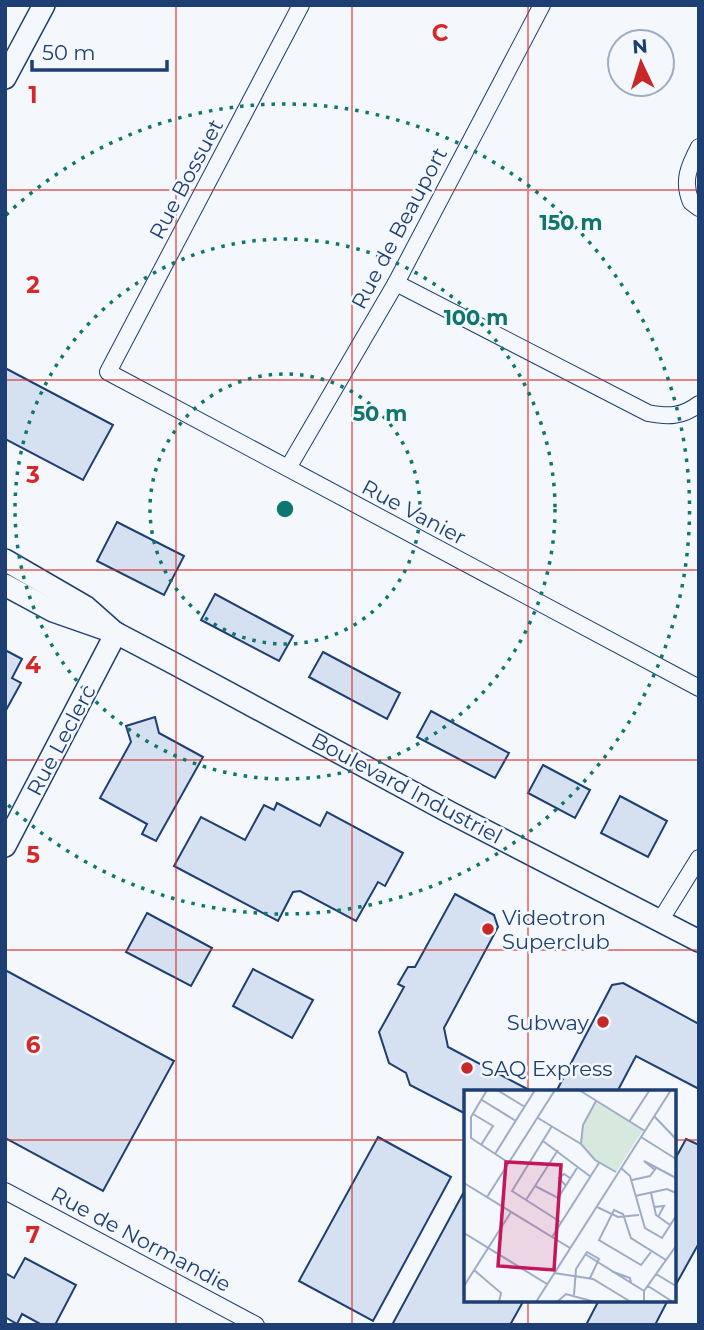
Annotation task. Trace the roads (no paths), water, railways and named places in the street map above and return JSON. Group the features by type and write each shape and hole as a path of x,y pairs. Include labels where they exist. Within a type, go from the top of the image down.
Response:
{"street":[{"name":"Rue Bossuet","path":"108,372 301,5"},
{"name":"Rue de Beauport","path":"288,468 396,283 541,5"},
{"path":"5,78 37,8"},
{"path":"699,147 688,167 686,181 691,202 699,208"},
{"path":"396,283 648,413 670,417 690,411 699,404"},
{"name":"Rue Vanier","path":"108,372 699,688"},
{"name":"Boulevard Industriel","path":"5,560 86,607 116,634"},
{"name":"Boulevard Industriel","path":"5,585 79,622 116,634 699,941"},
{"name":"Rue Leclerc","path":"5,846 116,634"},
{"path":"660,921 699,858"},
{"name":"Rue de Normandie","path":"5,1191 256,1325"}],"place":[{"name":"Videotron Superclub","path":"488,929"},
{"name":"Subway","path":"603,1022"},
{"name":"SAQ Express","path":"467,1068"}]}
